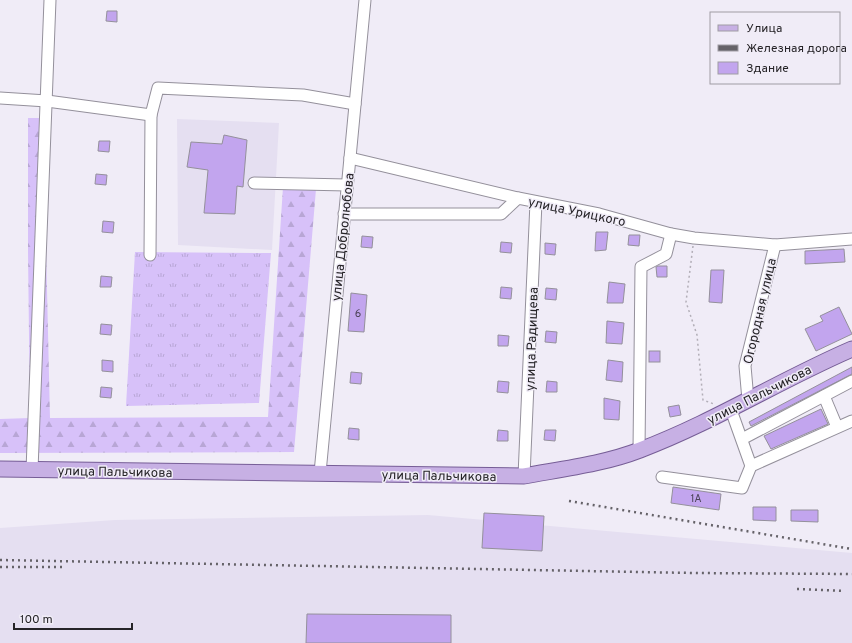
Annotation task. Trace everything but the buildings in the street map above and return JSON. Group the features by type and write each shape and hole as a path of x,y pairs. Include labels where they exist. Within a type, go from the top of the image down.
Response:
{"main road":[{"name":"улица Пальчикова","path":"0,469 524,476 599,461 639,450 732,410 748,400 826,360 852,349"}],"street":[{"path":"32,470 50,0"},
{"name":"улица Добролюбова","path":"320,473 365,0"},
{"path":"150,255 150,115 158,88 303,95 355,104"},
{"path":"0,98 47,101 150,115"},
{"path":"350,158 518,198"},
{"path":"254,183 347,185"},
{"name":"улица Урицкого","path":"344,214 501,214 518,198 599,214 671,234 694,238 775,245 852,239"},
{"name":"улица Радищева","path":"524,476 536,202"},
{"path":"639,450 641,267 666,254 671,234"},
{"name":"Огородная улица","path":"748,400 745,366 775,245"},
{"path":"742,439 852,381"},
{"path":"824,396 837,427"},
{"path":"662,477 742,488 751,466 732,410"},
{"path":"751,466 852,421"}],"path":[{"path":"694,238 686,302 697,335 703,400 732,410"}],"shaded area":[{"path":"177,119 279,123 272,250 178,245"},
{"path":"428,515 852,553 852,643 0,643 0,528 115,520"}],"green space":[{"path":"28,118 43,118 50,418 268,417 283,187 316,189 294,452 0,453 0,419 30,418"},
{"path":"135,252 271,253 259,403 126,406"}],"railway":[{"path":"569,501 852,549"},
{"path":"0,560 693,573 852,574"},
{"path":"0,567 62,567"},
{"path":"797,589 844,591"}]}
